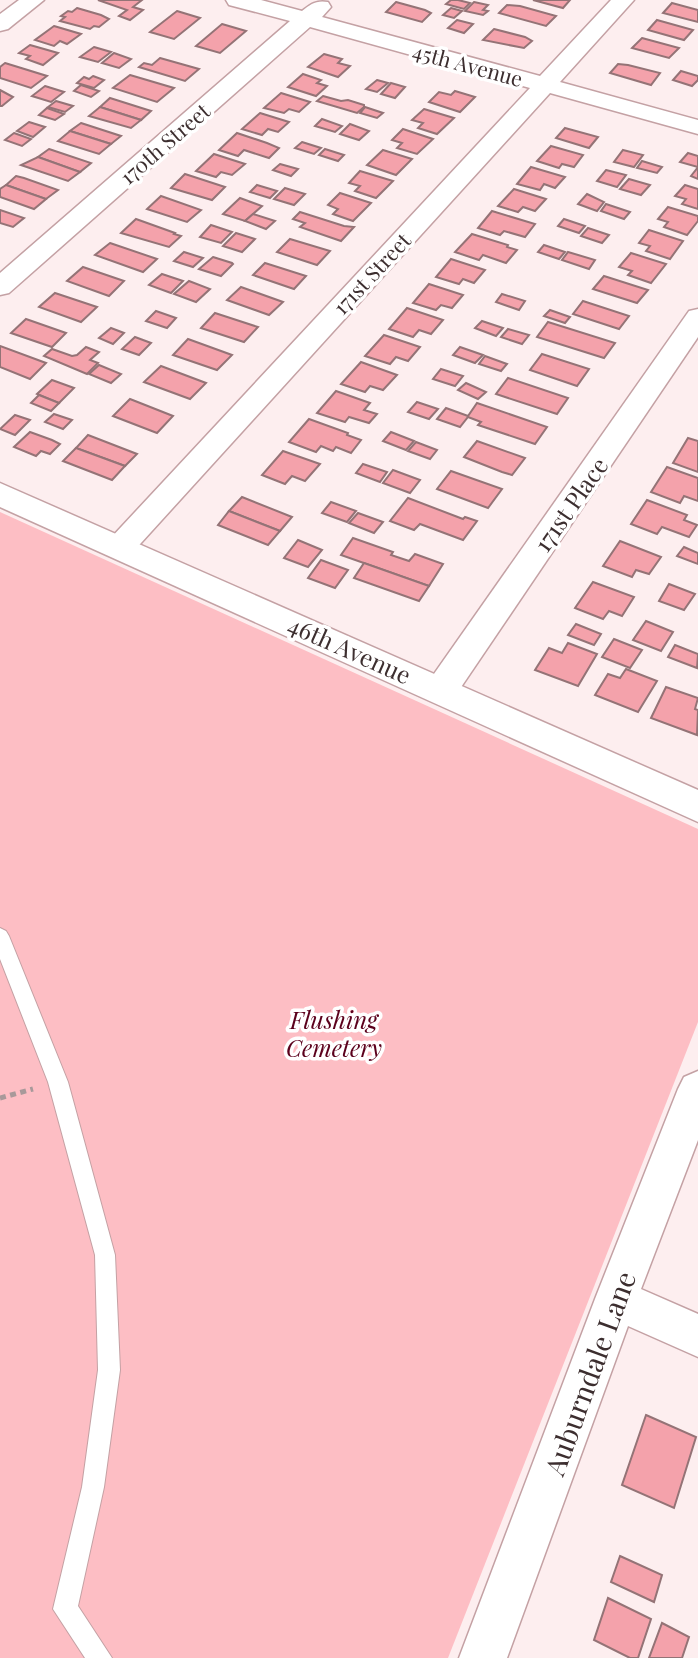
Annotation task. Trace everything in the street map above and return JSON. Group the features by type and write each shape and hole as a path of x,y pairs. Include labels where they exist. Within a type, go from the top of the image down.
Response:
{"street":[{"path":"0,24 33,0"},
{"name":"45th Avenue","path":"237,0 698,127"},
{"name":"170th Street","path":"0,287 328,0"},
{"name":"171st Street","path":"120,547 623,0"},
{"name":"171st Place","path":"441,690 698,317"},
{"name":"46th Avenue","path":"0,494 698,807"},
{"name":"Auburndale Lane","path":"483,1658 616,1299 698,1089"},
{"path":"616,1299 698,1336"}],"lane":[{"path":"0,936 58,1082 105,1255 109,1370 93,1487 65,1609 100,1658"}],"green space":[{"name":"Flushing Cemetery","path":"0,512 698,829 698,1022 448,1658 0,1658"}],"building":[{"path":"98,0 142,0 133,7 143,10 130,20 119,16 127,10"},
{"path":"451,0 470,3 464,9 446,4"},
{"path":"533,0 570,0 563,8"},
{"path":"396,2 431,13 422,22 386,12"},
{"path":"474,2 488,5 483,10 488,11 483,15 465,11"},
{"path":"672,3 698,10 698,22 663,13"},
{"path":"507,5 556,16 546,26 499,13"},
{"path":"77,8 109,19 99,27 90,29 60,21 65,17 61,16"},
{"path":"451,8 462,11 454,18 443,15"},
{"path":"177,11 200,18 174,39 150,32"},
{"path":"457,20 473,24 464,33 448,28"},
{"path":"657,20 693,30 684,40 648,30"},
{"path":"222,24 246,31 220,53 196,46"},
{"path":"54,26 81,34 67,44 60,41 54,46 35,40"},
{"path":"494,29 532,41 524,48 483,40"},
{"path":"642,38 679,48 669,58 632,48"},
{"path":"30,45 58,53 43,65 26,59 30,56 19,53"},
{"path":"94,47 111,52 98,62 80,57"},
{"path":"114,53 131,59 119,68 102,63"},
{"path":"324,54 342,59 338,63 350,66 338,77 308,67"},
{"path":"160,58 199,69 185,81 139,67 144,63 152,65"},
{"path":"5,63 47,76 31,88 0,78 0,67"},
{"path":"618,64 660,73 651,85 610,73"},
{"path":"681,71 698,76 698,80 692,86 673,80"},
{"path":"303,74 321,80 317,83 327,86 316,96 288,87"},
{"path":"130,75 174,88 157,102 113,88"},
{"path":"93,76 104,80 94,88 77,83 84,77 89,79"},
{"path":"377,80 388,83 377,92 366,89"},
{"path":"391,83 405,87 395,98 381,94"},
{"path":"81,85 99,91 91,97 74,91"},
{"path":"45,86 64,92 51,102 32,96"},
{"path":"0,90 13,97 2,106 0,106"},
{"path":"455,91 475,97 460,112 429,102 439,92 451,95"},
{"path":"281,93 310,102 299,112 289,109 284,113 264,108"},
{"path":"323,96 348,100 364,107 357,113 317,101"},
{"path":"110,98 151,111 141,120 100,107"},
{"path":"56,101 73,106 65,112 48,107"},
{"path":"100,107 141,120 131,128 89,116"},
{"path":"365,107 383,113 377,118 360,113"},
{"path":"47,108 64,114 55,120 39,115"},
{"path":"424,109 454,118 437,134 418,128 423,123 412,120"},
{"path":"260,113 289,122 278,132 268,129 262,135 242,129"},
{"path":"322,119 342,126 335,132 315,126"},
{"path":"29,122 45,127 33,137 17,131"},
{"path":"81,123 121,136 111,144 70,131"},
{"path":"350,124 369,131 359,140 340,134"},
{"path":"565,128 598,137 589,148 556,138"},
{"path":"403,129 433,139 417,154 397,148 402,143 392,140"},
{"path":"70,131 111,144 99,154 58,141"},
{"path":"14,133 31,139 22,146 5,140"},
{"path":"237,133 279,148 269,158 244,150 238,156 219,150"},
{"path":"302,142 321,148 314,154 295,148"},
{"path":"551,146 583,155 574,167 562,164 559,168 537,161"},
{"path":"49,149 91,163 80,172 38,157"},
{"path":"325,149 344,155 338,161 319,155"},
{"path":"383,150 412,159 396,175 367,165"},
{"path":"623,150 643,155 634,167 614,162"},
{"path":"688,153 698,156 698,167 680,162"},
{"path":"214,154 245,164 232,175 221,172 216,177 196,171"},
{"path":"38,157 80,172 68,181 21,165"},
{"path":"642,161 662,167 657,173 637,168"},
{"path":"280,164 298,169 291,176 273,170"},
{"path":"531,167 565,177 555,188 544,184 540,190 517,184"},
{"path":"698,167 698,179 691,176"},
{"path":"606,170 626,175 617,187 597,181"},
{"path":"360,171 393,181 376,198 355,191 360,186 349,183"},
{"path":"185,174 225,187 212,200 171,188"},
{"path":"16,176 58,190 46,199 6,185"},
{"path":"629,179 650,185 641,195 620,189"},
{"path":"6,185 46,199 34,209 0,197 0,189"},
{"path":"257,185 277,191 270,198 250,192"},
{"path":"685,185 698,189 698,209 682,204 686,199 675,196"},
{"path":"285,188 305,194 294,205 274,199"},
{"path":"514,189 546,199 535,211 523,207 518,212 498,206"},
{"path":"340,193 371,203 353,221 333,214 338,209 328,205"},
{"path":"587,194 604,202 597,211 578,204"},
{"path":"161,196 201,210 187,222 147,209"},
{"path":"240,198 262,206 245,221 223,214"},
{"path":"606,204 630,212 624,219 601,211"},
{"path":"668,207 698,216 698,221 687,235 664,227 668,222 658,219"},
{"path":"0,210 24,218 13,227 0,223"},
{"path":"492,211 535,224 525,237 504,231 500,235 478,228"},
{"path":"300,212 354,227 341,241 300,227 305,223 293,219"},
{"path":"253,214 275,221 266,229 245,221"},
{"path":"136,219 181,236 169,247 121,233"},
{"path":"564,219 585,226 579,233 558,226"},
{"path":"211,225 232,232 221,243 200,237"},
{"path":"588,228 609,235 602,243 581,236"},
{"path":"649,230 683,241 670,259 646,251 650,246 639,243"},
{"path":"236,233 255,239 242,252 223,246"},
{"path":"472,234 517,250 506,263 483,255 479,260 455,252"},
{"path":"290,239 330,251 317,265 277,252"},
{"path":"110,243 157,259 143,272 95,255"},
{"path":"544,245 565,252 559,259 538,252"},
{"path":"184,252 203,258 193,267 174,261"},
{"path":"568,252 595,260 589,269 562,260"},
{"path":"631,253 666,264 651,283 628,275 632,271 619,267"},
{"path":"213,257 233,264 221,276 199,269"},
{"path":"451,259 485,270 474,283 463,279 459,284 436,277"},
{"path":"265,263 306,276 294,289 253,275"},
{"path":"83,267 124,281 109,296 67,281"},
{"path":"162,274 183,281 171,293 149,285"},
{"path":"604,276 648,290 637,303 593,289"},
{"path":"189,281 210,289 196,302 174,294"},
{"path":"429,284 463,295 452,308 441,305 436,310 413,303"},
{"path":"241,287 283,302 269,315 227,300"},
{"path":"55,293 97,307 81,322 39,307"},
{"path":"502,294 525,301 519,310 496,302"},
{"path":"583,301 629,316 619,329 573,314"},
{"path":"407,308 443,320 431,334 419,330 413,337 389,329"},
{"path":"550,310 570,317 565,323 544,316"},
{"path":"156,311 176,318 167,328 146,321"},
{"path":"215,313 258,327 244,342 201,328"},
{"path":"26,319 66,333 52,347 11,333"},
{"path":"482,321 503,328 496,336 475,328"},
{"path":"548,322 615,343 604,358 537,337"},
{"path":"111,328 124,333 113,344 99,338"},
{"path":"508,329 529,335 522,344 501,337"},
{"path":"384,335 420,347 408,361 396,357 390,364 365,356"},
{"path":"135,337 151,343 139,355 122,349"},
{"path":"188,339 232,355 217,370 173,355"},
{"path":"0,346 46,363 30,379 0,367"},
{"path":"86,347 99,352 90,360 98,363 87,374 44,356 52,349 72,356 77,355"},
{"path":"460,347 483,355 475,363 453,355"},
{"path":"542,354 589,369 577,386 530,370"},
{"path":"485,356 507,364 501,371 479,364"},
{"path":"361,362 397,375 383,390 370,386 365,392 341,384"},
{"path":"99,365 121,374 111,383 89,374"},
{"path":"161,366 206,383 190,399 144,382"},
{"path":"441,369 463,376 455,386 433,379"},
{"path":"508,378 568,398 557,414 496,394"},
{"path":"52,380 74,388 59,403 37,394"},
{"path":"466,383 486,392 478,399 458,390"},
{"path":"336,391 370,403 364,410 377,414 369,423 349,417 345,422 317,413"},
{"path":"39,395 59,403 51,411 31,403"},
{"path":"130,399 173,416 157,433 113,416"},
{"path":"417,402 438,409 429,419 408,412"},
{"path":"477,403 547,427 535,444 478,425 481,422 468,417 460,427 437,419 446,408 468,416"},
{"path":"54,414 72,420 63,429 45,422"},
{"path":"15,415 30,420 15,435 0,429"},
{"path":"309,419 361,440 351,453 336,447 333,451 321,446 316,452 289,442"},
{"path":"30,432 60,444 50,454 41,451 36,456 14,447"},
{"path":"391,432 414,441 406,450 383,441"},
{"path":"88,435 137,454 125,466 76,448"},
{"path":"688,438 698,441 698,472 673,463"},
{"path":"477,441 525,458 512,475 502,472 464,457"},
{"path":"416,442 437,450 430,459 408,451"},
{"path":"76,448 125,466 112,480 63,461"},
{"path":"283,451 320,464 305,481 292,476 285,484 262,475"},
{"path":"363,464 387,472 380,482 356,473"},
{"path":"667,467 698,478 698,501 684,496 680,503 651,492"},
{"path":"393,470 420,480 410,493 383,483"},
{"path":"451,471 502,489 488,508 437,489"},
{"path":"242,497 292,517 280,531 229,511"},
{"path":"408,498 463,519 465,517 477,521 463,540 420,524 414,530 390,521"},
{"path":"647,500 687,515 684,520 697,525 689,537 662,527 657,534 631,524"},
{"path":"331,502 356,511 347,522 322,513"},
{"path":"229,511 280,531 268,545 218,525"},
{"path":"358,513 383,522 374,533 349,523"},
{"path":"353,538 393,552 391,555 409,561 415,554 443,564 429,586 341,555"},
{"path":"298,540 322,550 308,567 284,558"},
{"path":"620,541 661,557 649,574 636,570 632,577 603,566"},
{"path":"684,547 698,553 698,564 677,556"},
{"path":"321,560 348,570 335,588 308,578"},
{"path":"364,563 429,586 419,601 354,578"},
{"path":"593,582 634,597 622,616 609,611 603,619 575,608"},
{"path":"669,584 695,594 684,610 659,601"},
{"path":"646,621 673,632 661,651 633,640"},
{"path":"576,624 601,634 594,645 568,635"},
{"path":"614,639 642,650 630,668 602,657"},
{"path":"568,643 597,654 578,686 535,670 549,648 562,653"},
{"path":"675,645 698,654 697,668 668,657"},
{"path":"626,669 657,681 638,712 595,695 608,674 620,678"},
{"path":"666,687 698,698 695,709 698,710 697,735 651,718"},
{"path":"646,1415 696,1437 674,1508 622,1485"},
{"path":"620,1556 662,1575 654,1602 611,1582"},
{"path":"608,1598 651,1619 638,1658 630,1658 594,1640"},
{"path":"662,1623 689,1637 682,1658 649,1658"}]}
